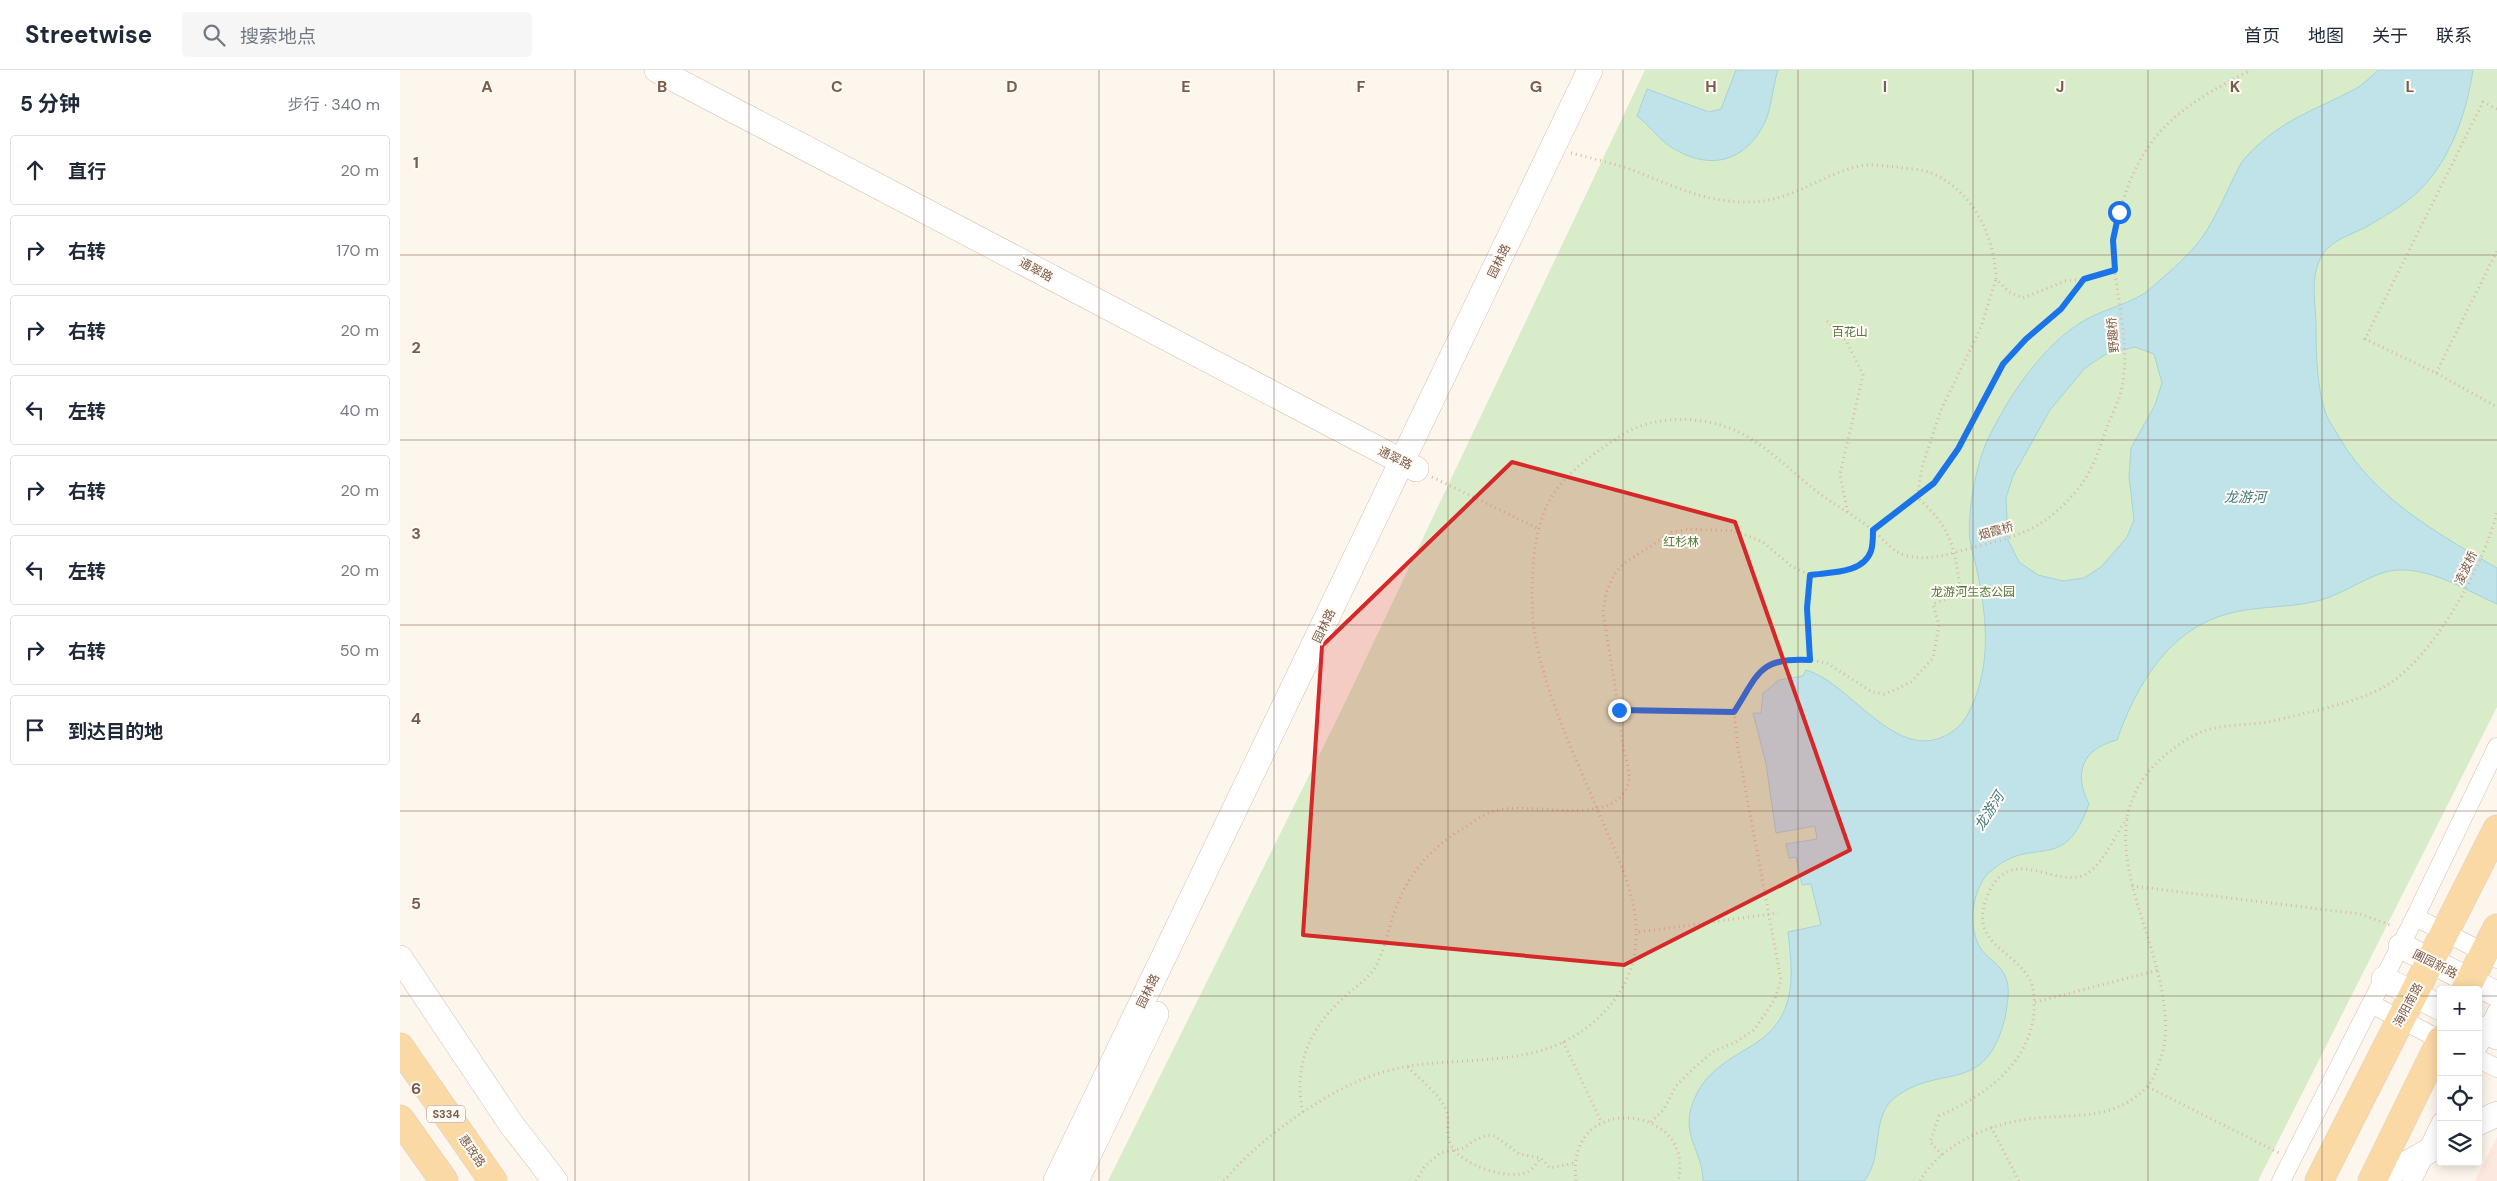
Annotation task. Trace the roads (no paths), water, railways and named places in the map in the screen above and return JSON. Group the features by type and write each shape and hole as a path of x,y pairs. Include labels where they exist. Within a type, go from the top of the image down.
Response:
{"main road":[{"name":"海阳南路","path":"2319,1181 2497,829"},
{"path":"2468,985 2491,956 2497,928"},
{"name":"惠政路","path":"400,1047 493,1181"},
{"path":"2372,1181 2437,1048"},
{"path":"400,1119 444,1181"}],"street":[{"name":"通翠路","path":"657,70 1409,466"},
{"name":"园林路","path":"1076,1181 1409,466 1590,70"},
{"name":"园林路","path":"1056,1181 1409,466 1608,70"},
{"path":"2281,1181 2408,931 2497,747"},
{"path":"2408,931 2446,932 2491,956"},
{"name":"圃园新路","path":"2408,931 2430,961 2468,985 2497,994"},
{"path":"400,958 511,1124 555,1181"},
{"path":"2384,979 2437,1006"},
{"path":"2371,1004 2437,1038"},
{"path":"2482,1061 2497,1068"},
{"path":"2482,1121 2497,1114"},
{"path":"2412,1181 2433,1148 2437,1135"},
{"path":"2376,1181 2433,1148"}],"water":[{"path":"1736,70 1778,70 1765,122 1746,147 1735,155 1723,159 1710,160 1682,153 1664,142 1637,116 1647,89 1709,112 1721,109"},
{"name":"龙游河","path":"2379,70 2473,70 2458,129 2445,156 2428,181 2408,200 2392,211 2368,226 2332,244 2319,262 2315,280 2315,300 2318,371 2323,404 2326,414 2339,437 2370,479 2409,513 2430,528 2497,568 2497,604 2455,584 2425,573 2394,570 2362,581 2322,600 2227,614 2206,622 2188,633 2171,647 2145,681 2134,700 2117,740 2096,749 2084,764 2082,782 2089,804 2079,826 2070,839 2059,847 2010,858 1989,873 1980,886 1974,906 1973,928 1980,947 2003,973 2007,981 2008,990 2005,1018 1997,1042 1986,1058 1974,1068 1961,1074 1914,1086 1888,1104 1880,1125 1874,1160 1864,1181 1703,1181 1702,1170 1690,1133 1689,1123 1690,1112 1698,1091 1709,1076 1723,1064 1764,1037 1775,1026 1783,1013 1791,984 1788,932 1821,925 1811,884 1802,885 1796,857 1789,858 1786,844 1817,839 1815,826 1776,833 1766,764 1753,713 1761,713 1763,693 1779,680 1803,676 1806,670 1824,678 1878,721 1897,733 1916,740 1936,739 1960,725 1969,712 1977,693 1984,664 1985,649 1983,605 1969,529 1973,489 1988,439 2016,389 2041,357 2070,330 2093,316 2143,294 2188,254 2211,224 2242,162 2259,144 2298,117 2358,87","holes":["2135,347 2154,354 2162,383 2155,405 2131,448 2129,476 2134,520 2127,537 2101,567 2084,578 2063,581 2038,575 2019,562 2008,540 2006,498 2013,476 2050,410 2085,368 2106,354"]}],"park label":[{"name":"百花山","path":"1850,332"},
{"name":"红杉林","path":"1681,542"},
{"name":"龙游河生态公园","path":"1973,592"}]}
